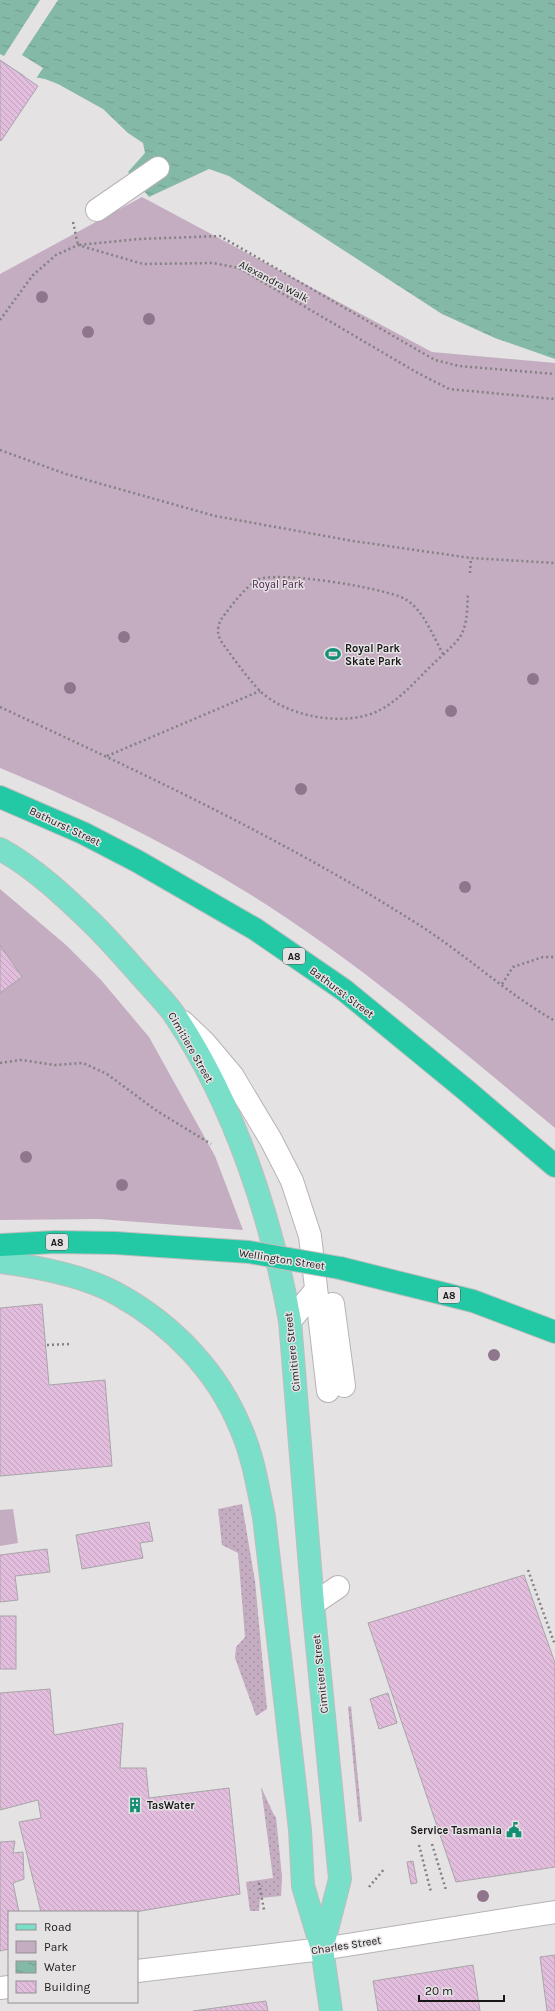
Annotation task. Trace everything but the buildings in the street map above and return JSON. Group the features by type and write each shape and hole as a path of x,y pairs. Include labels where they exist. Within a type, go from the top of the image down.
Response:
{"highway":[{"name":"Bathurst Street","path":"0,797 83,833 137,861 255,929 344,990 468,1091 555,1166"},
{"name":"Wellington Street","path":"0,1245 55,1242 115,1243 249,1252 340,1268 411,1284 473,1302 555,1332"}],"main road":[{"name":"Cimitiere Street","path":"0,849 37,875 76,907 106,936 176,1016 225,1108 255,1183 282,1276 290,1321 313,1604 340,1879 322,1949"},
{"name":"Cimitiere Street","path":"0,1262 41,1269 93,1284 118,1294 144,1311 174,1334 213,1376 242,1429 256,1478 264,1517 300,1830 303,1886 322,1949 331,2011"}],"street":[{"path":"97,210 158,168"},
{"path":"176,1016 205,1043 232,1075 248,1099 292,1181 333,1304 336,1388 315,1291 310,1236"},
{"path":"290,1321 315,1291"},
{"path":"313,1604 338,1587"},
{"name":"Charles Street","path":"138,1971 322,1949 555,1912"}],"path":[{"path":"72,216 78,245"},
{"path":"0,320 34,275 56,255 78,245 139,239 220,236 435,360 459,366 555,374"},
{"name":"Alexandra Walk","path":"78,245 143,264 213,263 239,268 416,372 449,389 555,400"},
{"path":"0,450 81,478 215,516 353,541 471,558 555,563"},
{"path":"470,574 471,558"},
{"path":"443,654 415,607 406,599 370,588 271,576 256,580 239,597 222,618 218,627 218,636 260,691 278,703 298,712 320,718 349,718 378,711 399,698 443,654 460,637 466,619 468,593"},
{"path":"107,756 260,691"},
{"path":"0,707 107,756 216,810 305,858 417,923 533,1008 555,1021"},
{"path":"502,984 513,967 543,957 555,957"},
{"path":"0,1063 21,1060 55,1064 83,1063 107,1074 157,1111 214,1145"},
{"path":"47,1344 71,1344"},
{"path":"528,1570 555,1645"},
{"path":"432,1844 446,1890"},
{"path":"419,1845 432,1892"},
{"path":"369,1887 385,1868"},
{"path":"259,1883 264,1910"}],"green space":[{"name":"Royal Park","path":"142,197 432,352 555,363 555,1128 450,1041 378,984 305,930 267,905 203,866 136,830 34,782 0,768 0,274"},
{"path":"0,889 66,945 101,980 149,1037 215,1156 243,1230 99,1219 0,1220"},
{"path":"242,1504 255,1581 267,1709 256,1716 235,1658 236,1647 245,1637 238,1553 222,1545 218,1509"},
{"path":"13,1509 18,1543 0,1546 0,1510"},
{"path":"351,1706 362,1821 359,1822 348,1707"},
{"path":"261,1787 276,1817 282,1877 281,1896 260,1898 259,1911 250,1911 246,1882 273,1878"}],"water":[{"path":"0,0 555,0 555,359 495,338 442,314 229,176 209,169 149,197 128,172 145,153 143,143 128,133 103,109 58,84 45,79 0,71"}],"pier":[{"path":"40,0 58,0 22,55 43,68 35,80 28,78 0,60 0,54 4,56"}],"place":[{"name":"Royal Park Skate Park","path":"333,654"},
{"name":"TasWater","path":"135,1805"},
{"name":"Service Tasmania","path":"514,1830"}]}
